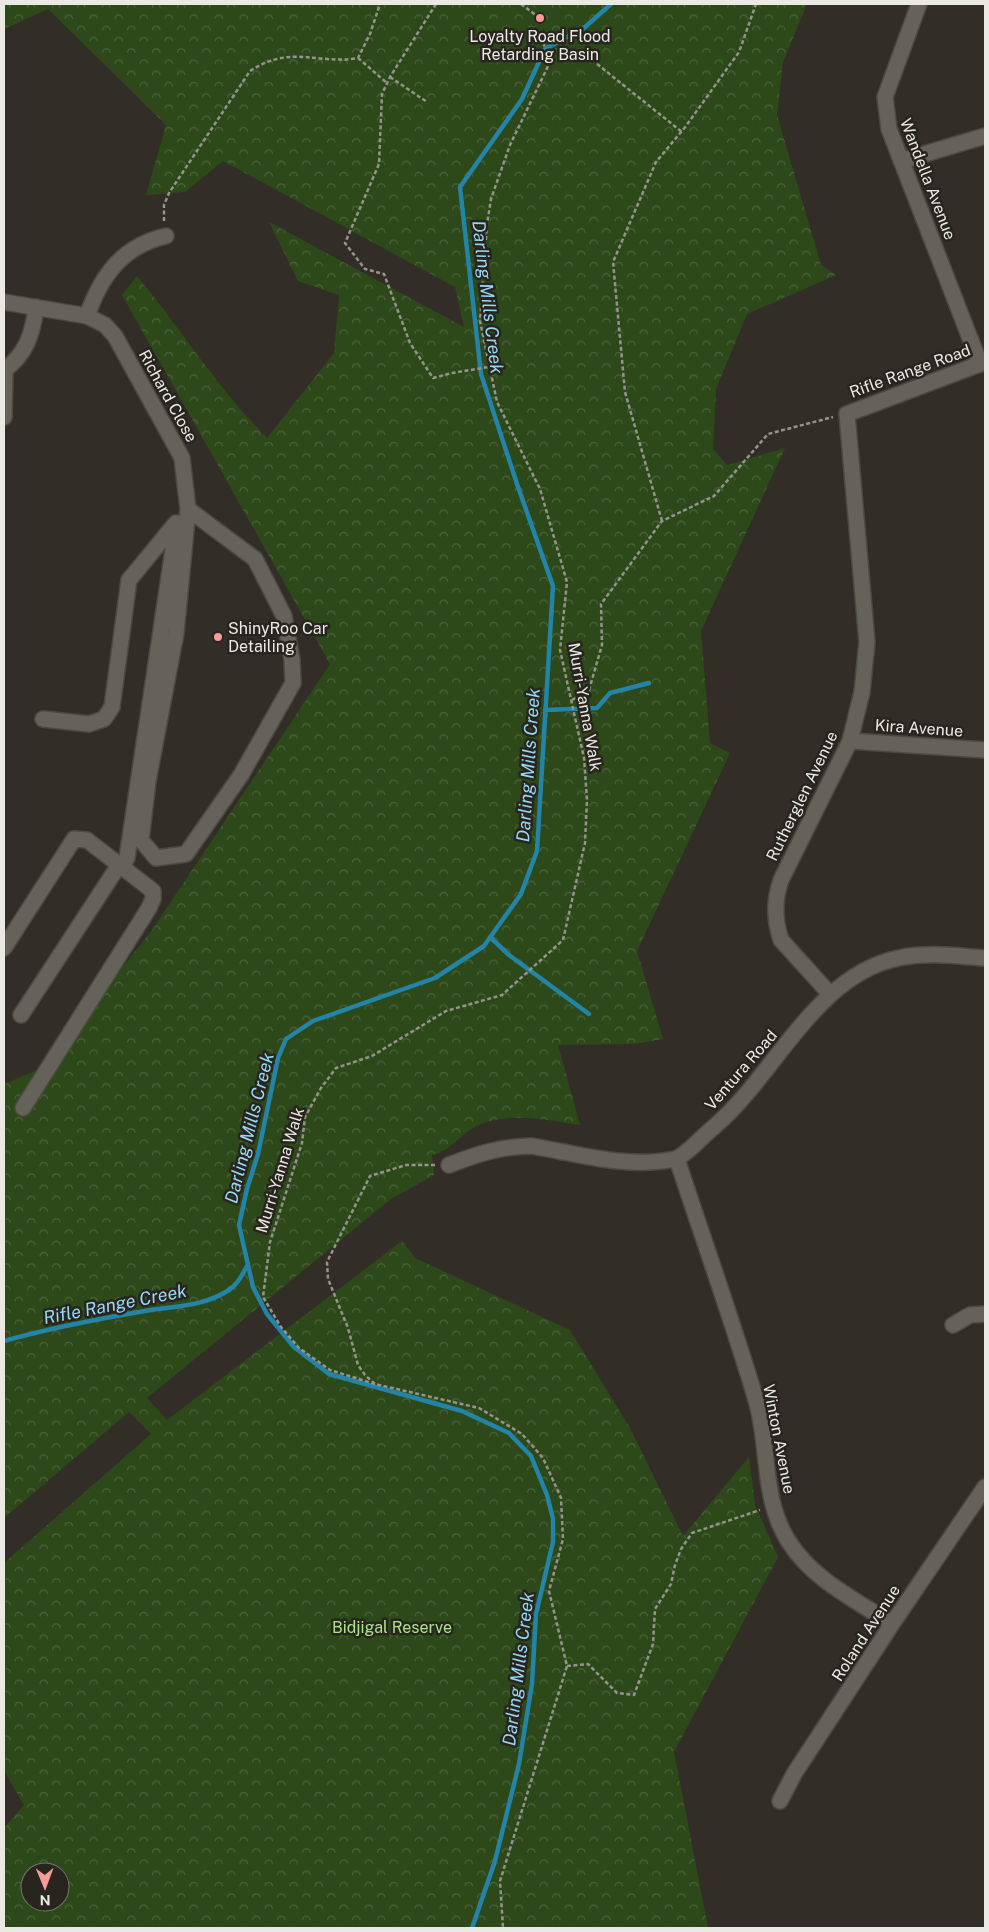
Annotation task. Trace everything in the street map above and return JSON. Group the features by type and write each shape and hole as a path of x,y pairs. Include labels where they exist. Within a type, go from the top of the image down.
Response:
{"street":[{"name":"Wandella Avenue","path":"919,4 885,97 889,129 983,363"},
{"path":"902,161 985,136"},
{"path":"4,302 87,316 102,281 128,251 143,242 166,236"},
{"path":"4,417 4,370 23,353 33,330 36,307"},
{"name":"Richard Close","path":"87,316 104,325 115,336 179,451 184,466 188,509 176,633 148,781 141,840 156,858 186,854 241,775 293,683 292,660 284,616 255,559 188,509"},
{"name":"Rifle Range Road","path":"847,414 983,363"},
{"name":"Rutherglen Avenue","path":"830,994 782,940 777,928 775,904 781,880 850,741 862,692 867,642 847,414"},
{"path":"43,720 89,724 104,719 112,706 130,580 188,509"},
{"path":"21,1015 126,858 176,523"},
{"name":"Kira Avenue","path":"850,741 985,750"},
{"path":"4,948 74,839 87,840 151,889 152,903 22,1108"},
{"name":"Ventura Road","path":"677,1158 728,1115 830,994 866,969 898,958 927,955 985,958"},
{"path":"449,1165 492,1149 518,1146 532,1146 621,1161 648,1162 677,1158"},
{"name":"Winton Avenue","path":"677,1158 756,1401 773,1506 783,1533 797,1554 813,1571 892,1624"},
{"path":"953,1325 970,1315 985,1314"},
{"name":"Roland Avenue","path":"780,1801 794,1774 892,1624 985,1487"}],"path":[{"path":"358,58 370,34 380,4"},
{"path":"436,4 390,77 382,94 379,164 345,244 364,269 384,274 410,343 433,378 489,367"},
{"path":"521,4 537,16"},
{"path":"662,522 625,392 613,262 656,162 682,132 739,52 756,4"},
{"name":"Murri-Yanna Walk","path":"543,40 545,49 552,60 510,145 491,199 487,224 480,321 496,402 540,489 566,582 560,650 584,758 587,800 585,843 562,940 502,995 446,1011 372,1056 336,1068 321,1088 305,1117 302,1143 270,1242 263,1297 281,1327 299,1348 330,1370 375,1384 479,1408 522,1434 543,1458 561,1498 563,1539 549,1592 567,1666"},
{"path":"166,236 164,205 169,193 250,71 270,60 292,55 358,58 387,83"},
{"path":"597,64 682,132"},
{"path":"390,77 427,102"},
{"path":"572,700 588,690 602,645 601,604 662,522 714,496 768,434 847,414"},
{"path":"375,1384 364,1375 358,1365 348,1328 328,1279 327,1262 370,1176 406,1165 449,1165"},
{"path":"503,1928 500,1881 567,1666 588,1664 617,1693 634,1695 653,1644 655,1608 672,1584 675,1565 681,1549 692,1533 773,1506"}],"green space":[{"name":"Bidjigal Reserve","path":"4,4 807,4 783,62 777,115 821,265 836,275 747,314 716,389 713,449 727,465 785,448 701,631 710,743 730,753 637,951 663,1039 634,1044 558,1045 580,1125 540,1119 512,1118 485,1122 473,1128 449,1147 432,1155 434,1175 391,1199 147,1398 167,1420 402,1241 415,1258 570,1330 630,1428 683,1536 749,1457 755,1505 778,1557 674,1752 708,1928 4,1928 4,1828 24,1805 4,1771 4,1563 151,1434 129,1412 4,1518 4,1084 43,1068 152,930 330,664 122,295 137,276 232,399 267,438 334,353 339,295 298,281 269,222 464,327 455,287 223,161 185,192 146,195 166,125 48,9 4,29"}],"waterway":[{"name":"Darling Mills Creek","path":"472,1928 495,1861 519,1764 532,1684 536,1614 553,1542 553,1519 547,1495 531,1456 509,1433 462,1411 329,1374 294,1347 267,1314 253,1287 239,1225 247,1189 258,1154 278,1058 286,1039 313,1021 435,978 484,946 521,894 537,851 553,586 481,374 460,187 522,99 545,49 584,28 611,4"},
{"path":"545,710 597,708 610,693 649,683"},
{"path":"490,937 509,955 589,1014"},
{"name":"Rifle Range Creek","path":"4,1341 74,1324 209,1300 232,1288 240,1279 247,1266"}],"place":[{"name":"Loyalty Road Flood Retarding Basin","path":"540,18"},
{"name":"ShinyRoo Car Detailing","path":"218,637"}]}
